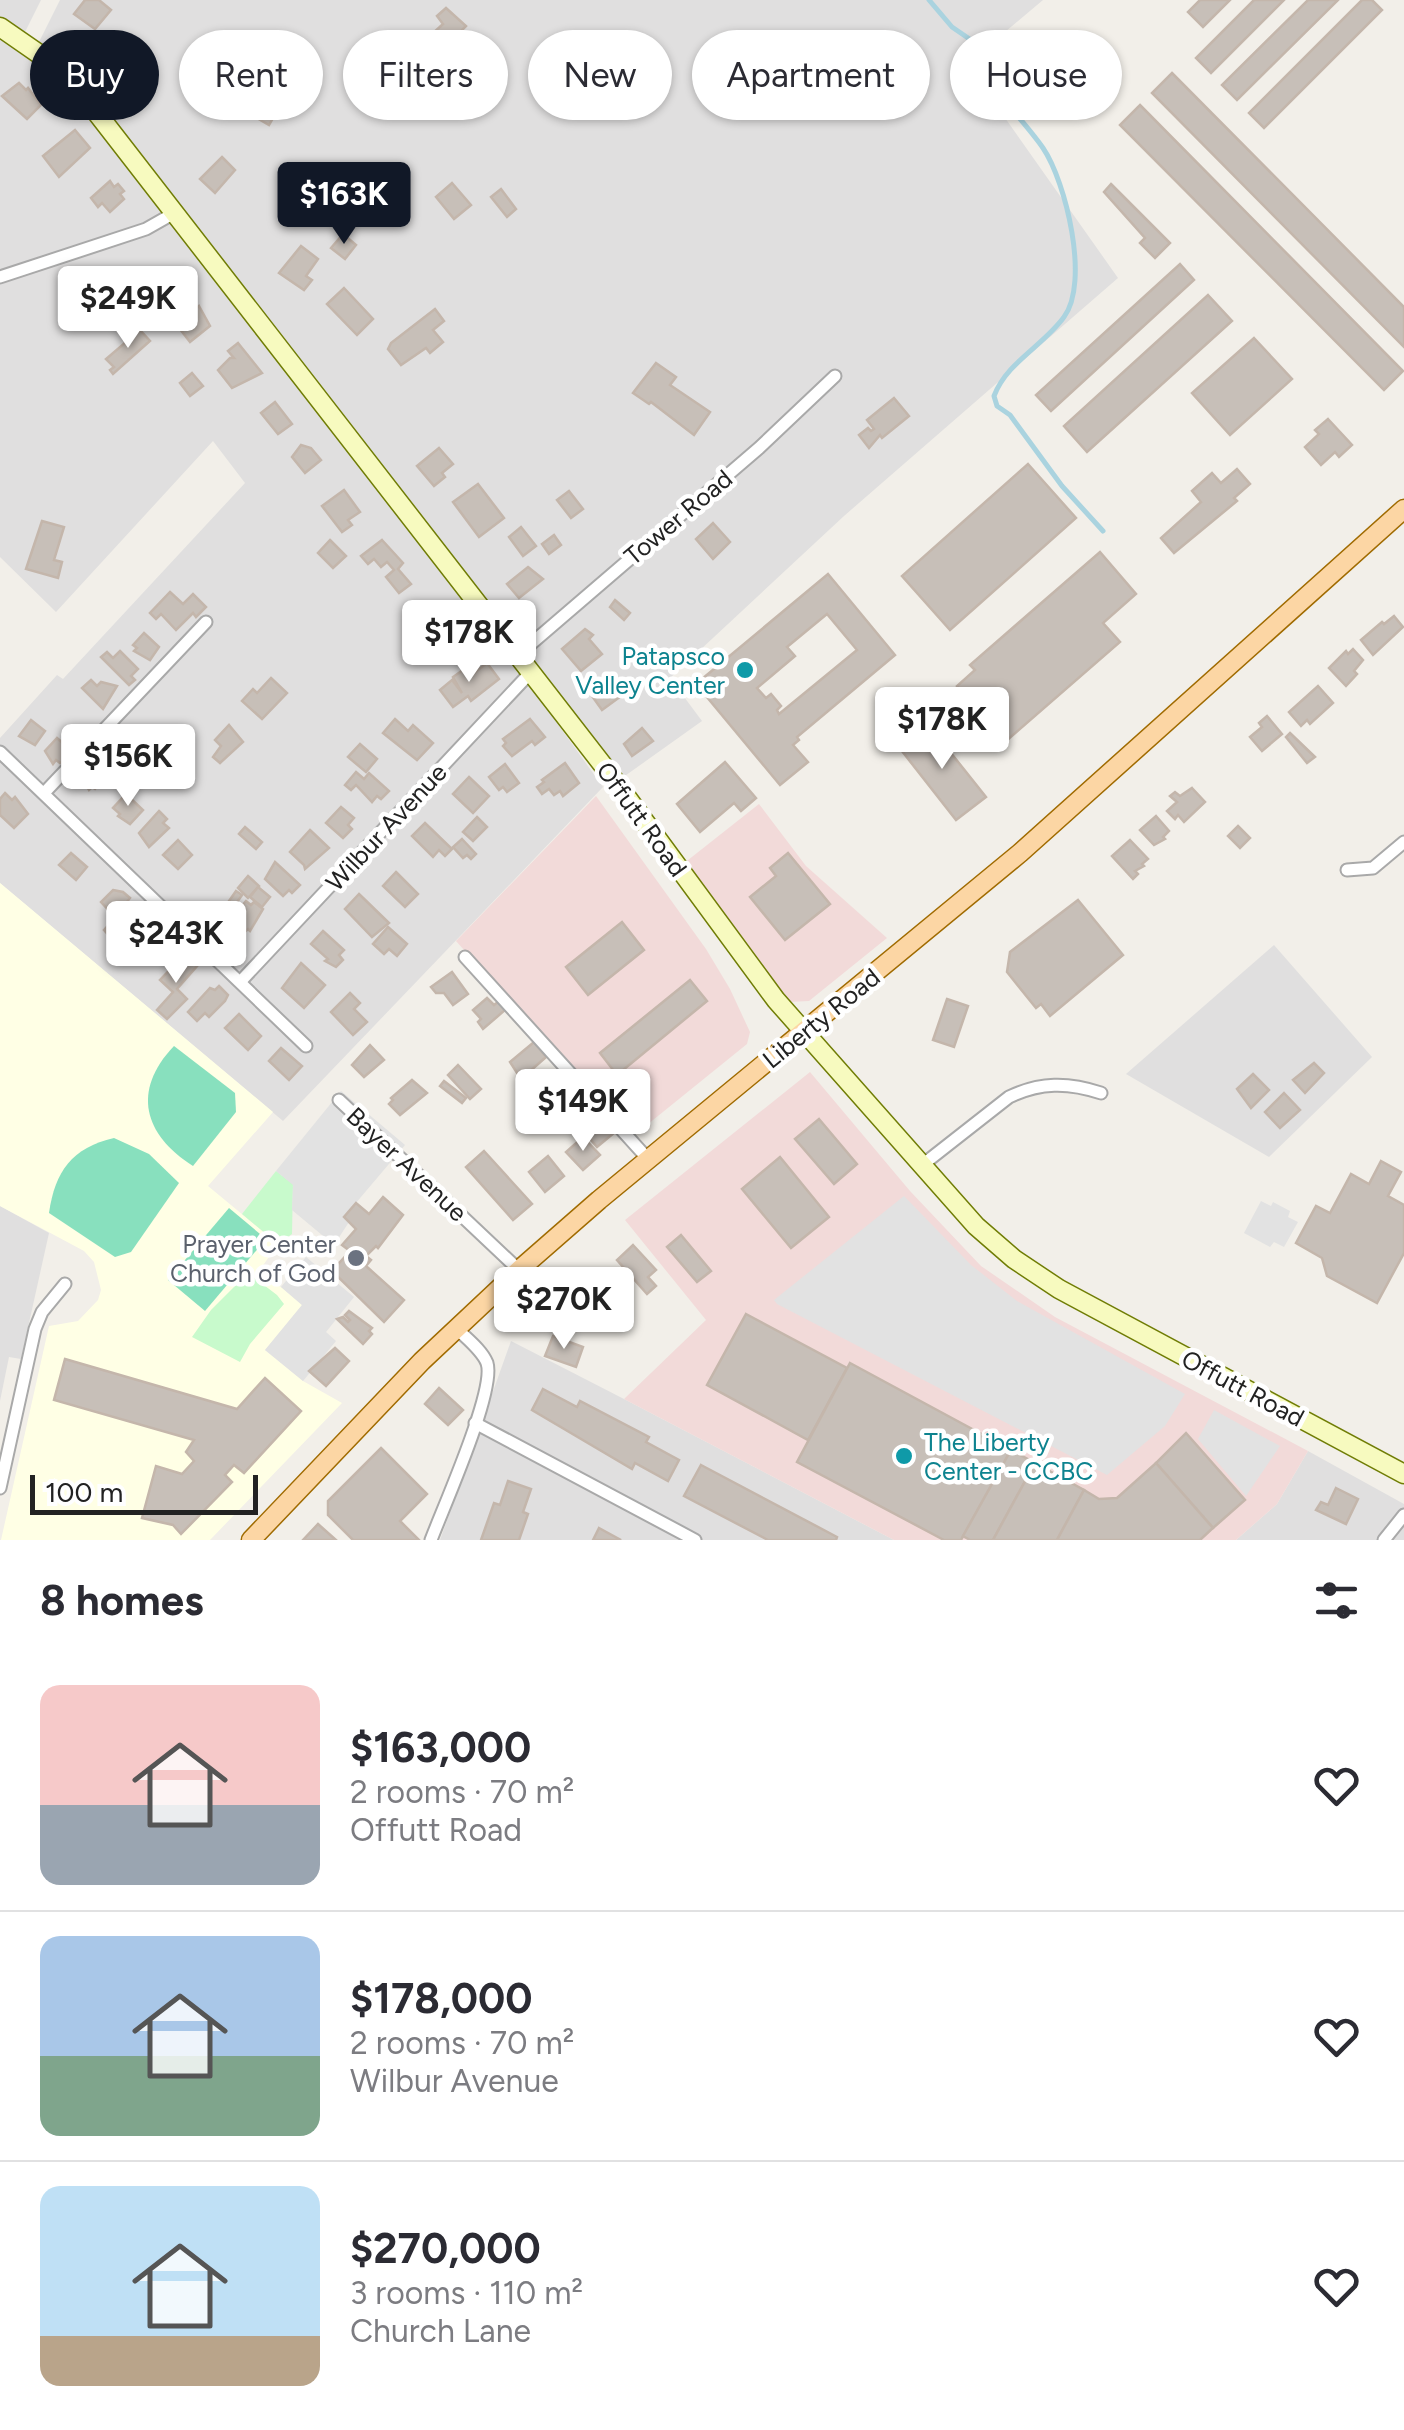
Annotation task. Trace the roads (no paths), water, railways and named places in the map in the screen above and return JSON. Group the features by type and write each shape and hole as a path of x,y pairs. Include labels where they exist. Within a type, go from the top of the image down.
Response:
{"main road":[{"name":"Liberty Road","path":"250,1540 456,1328 520,1270 1020,854 1404,509"}],"street":[{"name":"Offutt Road","path":"0,27 62,73 176,212 532,672 738,954 921,1166 995,1243 1048,1282 1404,1474"},
{"path":"0,277 146,229 176,212"},
{"name":"Tower Road","path":"518,655 760,448 835,376"},
{"path":"45,792 206,622"},
{"name":"Wilbur Avenue","path":"241,981 532,672"},
{"path":"0,752 306,1046"},
{"path":"1347,870 1373,868 1404,842"},
{"path":"465,957 648,1160"},
{"path":"921,1166 1009,1097 1024,1090 1058,1083 1101,1093"},
{"name":"Bayer Avenue","path":"339,1100 520,1270"},
{"path":"0,1488 35,1329 42,1312 65,1284"},
{"path":"431,1540 486,1391 487,1364 456,1328"},
{"path":"476,1423 696,1540"},
{"path":"1384,1540 1404,1515"}],"waterway":[{"path":"929,0 952,27 997,61 995,89 1043,148 1060,184 1075,257 1072,301 1046,337 1007,373 994,396 997,406 1010,415 1062,486 1103,531"}],"place":[{"name":"Patapsco Valley Center","path":"745,670"},
{"name":"Prayer Center Church of God","path":"356,1258"},
{"name":"The Liberty Center - CCBC","path":"904,1456"}]}
